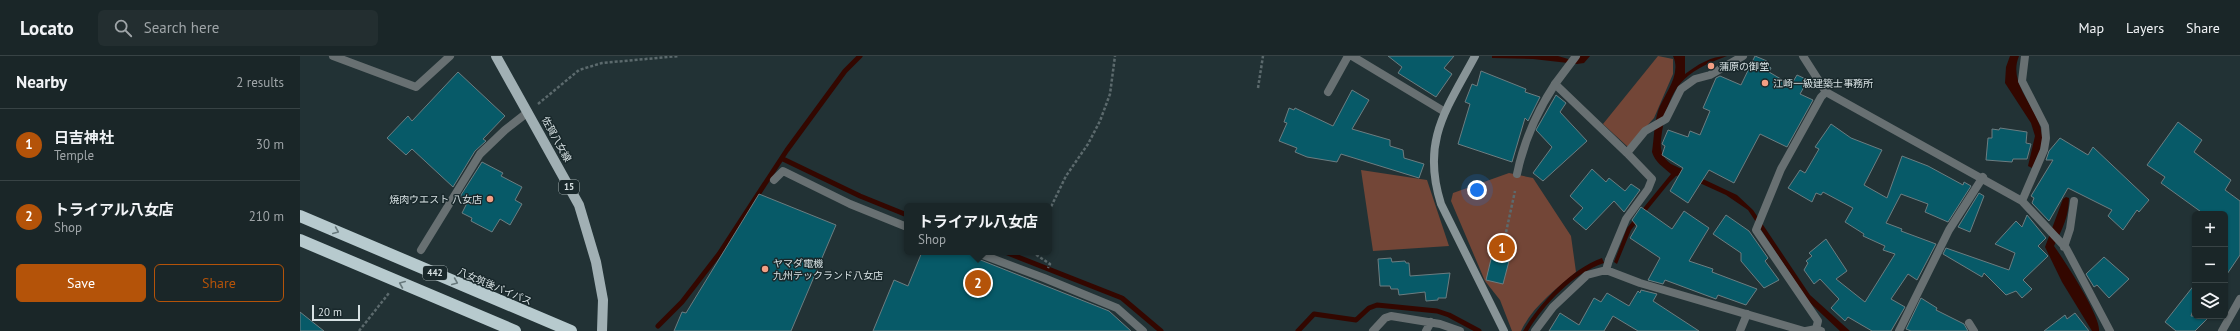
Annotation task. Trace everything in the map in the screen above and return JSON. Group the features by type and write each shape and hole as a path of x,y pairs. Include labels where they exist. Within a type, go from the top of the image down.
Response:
{"highway":[{"name":"八女筑後バイパス","path":"300,216 571,331"},
{"name":"442","path":"300,240 515,331"}],"main road":[{"name":"佐賀八女線","path":"496,56 579,205 596,262 603,300 602,331"}],"street":[{"path":"333,56 416,87 450,56"},
{"path":"1328,92 1348,56"},
{"path":"1352,56 1445,112"},
{"path":"1475,56 1445,112 1434,139 1433,166 1435,186 1441,204 1504,331"},
{"path":"1628,153 1644,131 1666,119 1681,89 1695,79 1710,75 1743,56"},
{"path":"1803,56 1826,92 2022,200 2061,244 2109,331"},
{"path":"2022,200 2044,150 2045,126 2022,81 2025,56"},
{"path":"1517,174 1522,148 1538,111 1571,59"},
{"path":"1534,331 1553,307 1587,275 1607,266 1626,218 1648,189 1652,179 1628,153 1555,84"},
{"path":"1607,266 1640,283 1805,331 1819,330 1818,321 1779,265 1756,228 1782,169 1821,97 1826,92"},
{"path":"421,250 480,154 505,130 528,112"},
{"path":"774,180 783,170 850,204 904,226"},
{"path":"1899,331 1949,230 1982,177"},
{"path":"2061,244 2070,229 2074,200"},
{"path":"983,255 1117,308 1143,331"},
{"path":"2222,331 2240,299"},
{"path":"1740,331 1747,314"},
{"path":"1373,331 1385,318 1391,316 1431,322 1460,331"},
{"path":"1426,331 1431,322"},
{"path":"1969,323 1974,331"}],"path":[{"path":"528,112 580,70 602,63 678,56"},
{"path":"1052,204 1066,176 1088,144 1100,121 1110,94 1115,56"},
{"path":"1258,88 1263,56"},
{"path":"1505,237 1515,191"},
{"path":"359,331 390,293"}],"shaded area":[{"path":"1492,56 1558,56 1575,61 1580,56 1590,56 1584,63 1577,64 1533,59 1492,58"},
{"path":"1658,56 1673,59 1673,74 1654,118 1628,147 1603,124"},
{"path":"1673,56 1685,56 1685,74 1699,64 1710,59 1727,56 1699,68 1689,75 1674,92 1665,116 1662,132 1662,154 1671,164 1737,195 1753,210 1810,295 1850,331 1840,331 1809,302 1748,210 1726,195 1682,175 1676,176 1670,182 1631,230 1617,264 1614,262 1627,228 1671,174 1657,162 1652,152 1658,111 1674,77 1675,63"},
{"path":"2010,56 2019,56 2016,67 2017,78 2041,130 2042,141 2032,168 2028,166 2035,136 2031,123 2005,83 2006,67"},
{"path":"1361,170 1427,180 1449,246 1373,251"},
{"path":"1509,173 1533,178 1571,236 1576,272 1538,306 1531,314 1521,331 1512,331 1500,300 1485,281 1451,201 1453,193"},
{"path":"2066,197 2069,198 2069,205 2062,229 2054,246 2088,301 2094,313 2099,331 2092,331 2062,282 2045,247 2063,199"},
{"path":"1602,258 1604,263 1593,267 1571,282 1551,300 1528,331 1523,331 1538,309 1557,288 1579,270"}],"building":[{"path":"1388,56 1454,56 1444,68 1452,74 1436,97 1398,73 1402,67"},
{"path":"1755,56 1767,61 1766,64 1771,68 1769,72 1791,85 1797,75 1808,80 1800,94 1813,100 1787,147 1760,134 1734,183 1709,170 1688,203 1670,191 1683,168 1662,155 1665,146 1662,144 1668,130 1688,137 1690,131 1700,135 1710,111 1703,108 1716,78 1720,76 1741,85"},
{"path":"1481,71 1526,89 1525,92 1540,97 1528,121 1525,118 1512,162 1458,144 1470,104 1465,102 1472,84 1477,86"},
{"path":"458,72 505,116 483,139 486,141 475,151 453,187 412,149 406,155 387,138 408,116 412,121"},
{"path":"1352,90 1369,100 1352,129 1390,140 1390,146 1403,150 1404,158 1424,164 1419,178 1341,154 1337,162 1307,157 1295,152 1297,148 1279,141 1287,123 1284,122 1289,108 1294,110 1295,108 1333,126"},
{"path":"1556,95 1566,103 1560,112 1587,141 1543,181 1533,173 1552,147 1536,130"},
{"path":"2178,122 2202,140 2194,152 2231,180 2225,190 2240,201 2240,255 2228,273 2228,211 2200,211 2161,183 2165,177 2147,165"},
{"path":"1831,124 1851,138 1882,150 1864,185 1887,198 1902,156 1928,166 1963,185 1964,182 1971,186 1948,222 1925,212 1928,204 1901,194 1886,223 1902,229 1901,231 1936,244 1917,280 1908,274 1891,299 1905,307 1891,331 1872,331 1848,317 1845,321 1831,308 1839,299 1820,279 1814,284 1804,270 1808,263 1806,261 1812,256 1809,253 1826,239 1847,271 1836,279 1865,302 1895,254 1883,250 1885,246 1863,236 1864,234 1845,222 1853,208 1823,192 1821,195 1816,193 1812,202 1788,188 1800,170 1805,173 1819,149 1815,147"},
{"path":"2000,128 2027,132 2026,143 2031,144 2027,159 2013,159 2012,162 1986,160 1988,138 1992,138 1992,129 1999,130"},
{"path":"2060,138 2088,155 2093,147 2149,200 2139,212 2137,210 2123,230 2108,216 2112,210 2068,188 2049,221 2032,203 2034,198 2031,196 2053,160 2046,160 2049,151"},
{"name":"焼肉ウエスト 八女店","path":"482,162 503,173 501,176 522,187 515,200 522,204 510,225 500,219 492,232 471,221 472,218 462,213 468,201 461,197 461,195"},
{"path":"1592,169 1606,182 1609,178 1625,191 1631,184 1640,190 1624,212 1614,201 1586,230 1573,219 1583,208 1570,196"},
{"path":"1979,193 1984,196 1970,232 1958,227"},
{"name":"ヤマダ電機 九州テックランド八女店","path":"759,194 836,225 791,331 674,331 682,312 686,313"},
{"path":"1641,207 1672,229 1684,211 1709,228 1689,261 1713,269 1712,272 1757,289 1746,305 1718,295 1716,299 1665,280 1663,284 1648,280 1660,258 1630,238 1637,226 1632,220"},
{"path":"1726,215 1749,231 1768,258 1765,261 1779,280 1764,288 1741,261 1741,253 1713,234"},
{"path":"2027,215 2046,238 2038,246 2048,256 2023,280 2032,289 2022,298 2016,291 2006,295 1984,273 1982,277 1943,254 1946,248 2009,270 2015,253 1995,244 2016,221 2022,227"},
{"path":"1493,238 1514,242 1503,284 1486,280 1492,255 1489,255"},
{"path":"921,255 972,255 973,257 1109,311 1131,331 873,331 894,280 908,286"},
{"path":"2104,257 2129,279 2109,298 2097,285 2094,287 2086,274"},
{"path":"1391,258 1392,262 1405,261 1406,263 1409,263 1410,276 1450,273 1446,298 1426,301 1425,292 1399,295 1398,289 1391,289 1390,286 1380,286 1378,259"},
{"path":"2192,288 2192,319 2207,319 2195,331 2176,331 2165,322"},
{"path":"1641,290 1657,294 1653,301 1699,331 1638,331 1613,316 1604,331 1549,331 1560,313 1579,325 1594,298 1601,302 1607,293 1629,306 1638,291 1640,293"},
{"path":"1921,298 1937,308 1936,310 1964,324 1968,331 1911,331 1906,329"},
{"path":"300,312 324,331 300,331"},
{"path":"2075,313 2089,331 2044,331 2065,315 2067,319"}],"waterway":[{"path":"658,326 682,302 719,254 787,150 845,71 860,56"},
{"path":"783,159 860,196 904,214"},
{"path":"1013,255 1122,298 1161,331"},
{"path":"1298,331 1314,314 1356,320 1369,308 1377,305 1437,311 1449,315 1479,331"}],"place":[{"name":"蒲原の御堂","path":"1711,66"},
{"name":"江崎一級建築士事務所","path":"1765,83"},
{"name":"焼肉ウエスト 八女店","path":"490,199"},
{"name":"日吉神社","path":"1502,248"},
{"name":"ヤマダ電機 九州テックランド八女店","path":"765,269"},
{"name":"トライアル八女店","path":"978,283"}]}
